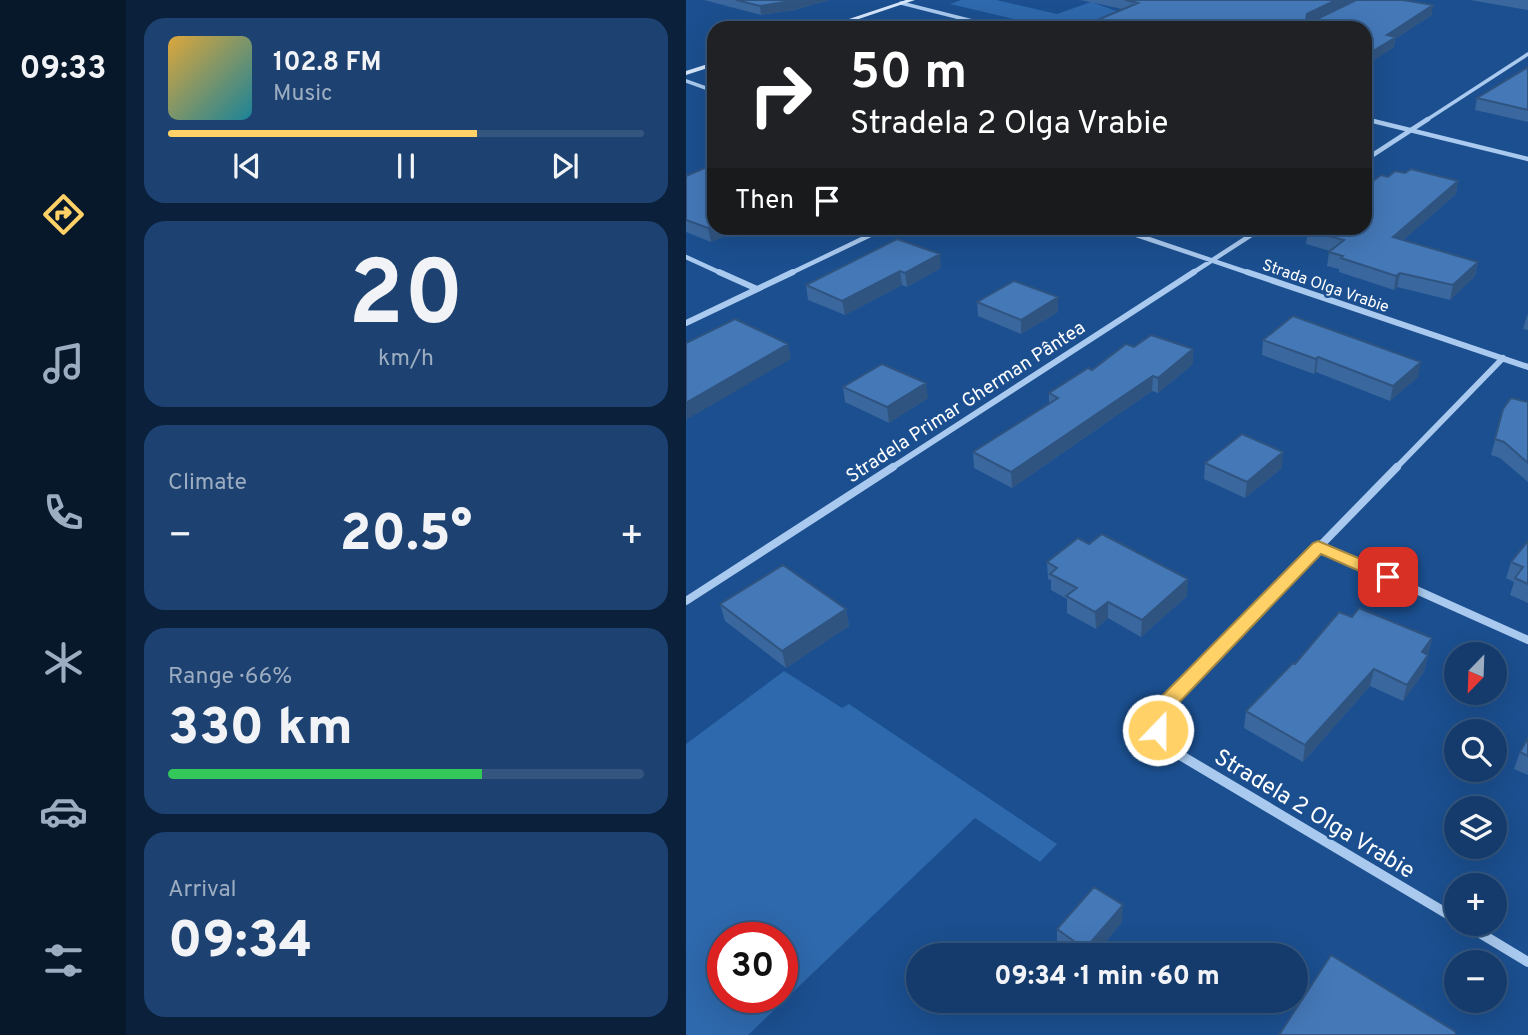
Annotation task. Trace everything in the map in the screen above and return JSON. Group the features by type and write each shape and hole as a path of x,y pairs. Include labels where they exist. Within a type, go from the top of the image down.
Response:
{"street":[{"path":"846,21 912,0"},
{"path":"901,3 972,21"},
{"path":"1372,155 1528,54"},
{"path":"686,74 707,66"},
{"path":"686,81 707,88"},
{"path":"1372,121 1528,159"},
{"path":"686,323 870,235"},
{"name":"Strada Olga Vrabie","path":"1137,235 1528,367"},
{"name":"Stradela Primar Gherman Pântea","path":"686,601 1251,235"},
{"path":"686,257 757,289"},
{"name":"Stradela 2 Olga Vrabie","path":"1444,912 1180,755 1166,745 1158,730 1162,708 1503,358"},
{"path":"1318,546 1528,640"},
{"path":"1485,936 1528,962"}],"shaded area":[{"path":"961,0 996,0 1057,14 1091,2 1125,14 1107,21 1022,21 950,4"},
{"path":"784,671 842,708 849,704 1057,844 1040,862 975,818 798,987 798,922 707,922 707,1013 771,1013 748,1035 686,1035 686,744"}],"building":[{"path":"736,0 797,0 760,6"},
{"path":"1125,0 1336,0 1307,14 1306,21 1095,21 1138,3"},
{"path":"1356,0 1403,0 1433,5 1387,35 1396,37 1372,52 1372,21 1313,21"},
{"path":"1528,67 1528,110 1477,98"},
{"path":"707,167 707,228 686,220 686,176"},
{"path":"1411,169 1458,181 1393,237 1478,262 1453,285 1400,273 1396,276 1329,252 1344,240 1324,235 1372,235 1372,182 1381,175 1388,177 1395,171 1405,173"},
{"path":"897,239 940,254 842,301 806,285"},
{"path":"1014,281 1058,297 1021,320 977,302"},
{"path":"1293,316 1421,362 1393,386 1318,357 1316,359 1263,340"},
{"path":"735,319 788,344 686,403 686,343"},
{"path":"1151,335 1193,349 1158,378 1153,376 1011,472 973,452 1058,398 1049,393 1088,368 1092,370 1126,344 1134,347"},
{"path":"882,364 926,383 887,407 843,387"},
{"path":"1511,398 1528,402 1528,463 1504,442 1495,439 1503,409"},
{"path":"1242,434 1283,452 1247,482 1205,463"},
{"path":"1102,534 1188,579 1142,620 1108,602 1095,612 1066,596 1077,588 1050,574 1057,568 1047,562 1078,538 1089,544"},
{"path":"1528,541 1528,584 1515,578 1523,567 1511,562"},
{"path":"783,565 846,609 782,651 720,604"},
{"path":"1359,608 1432,638 1422,652 1428,655 1407,685 1374,669 1305,745 1246,711 1293,663 1295,664 1339,612 1352,617"},
{"path":"1528,738 1528,756 1520,752"},
{"path":"1094,887 1123,905 1090,943 1077,943 1057,929"},
{"path":"1331,955 1456,1032 1455,1035 1279,1035 1293,1013 1308,1013 1308,990"}],"route":[{"path":"1158,730 1162,708 1318,546 1388,577"}]}
